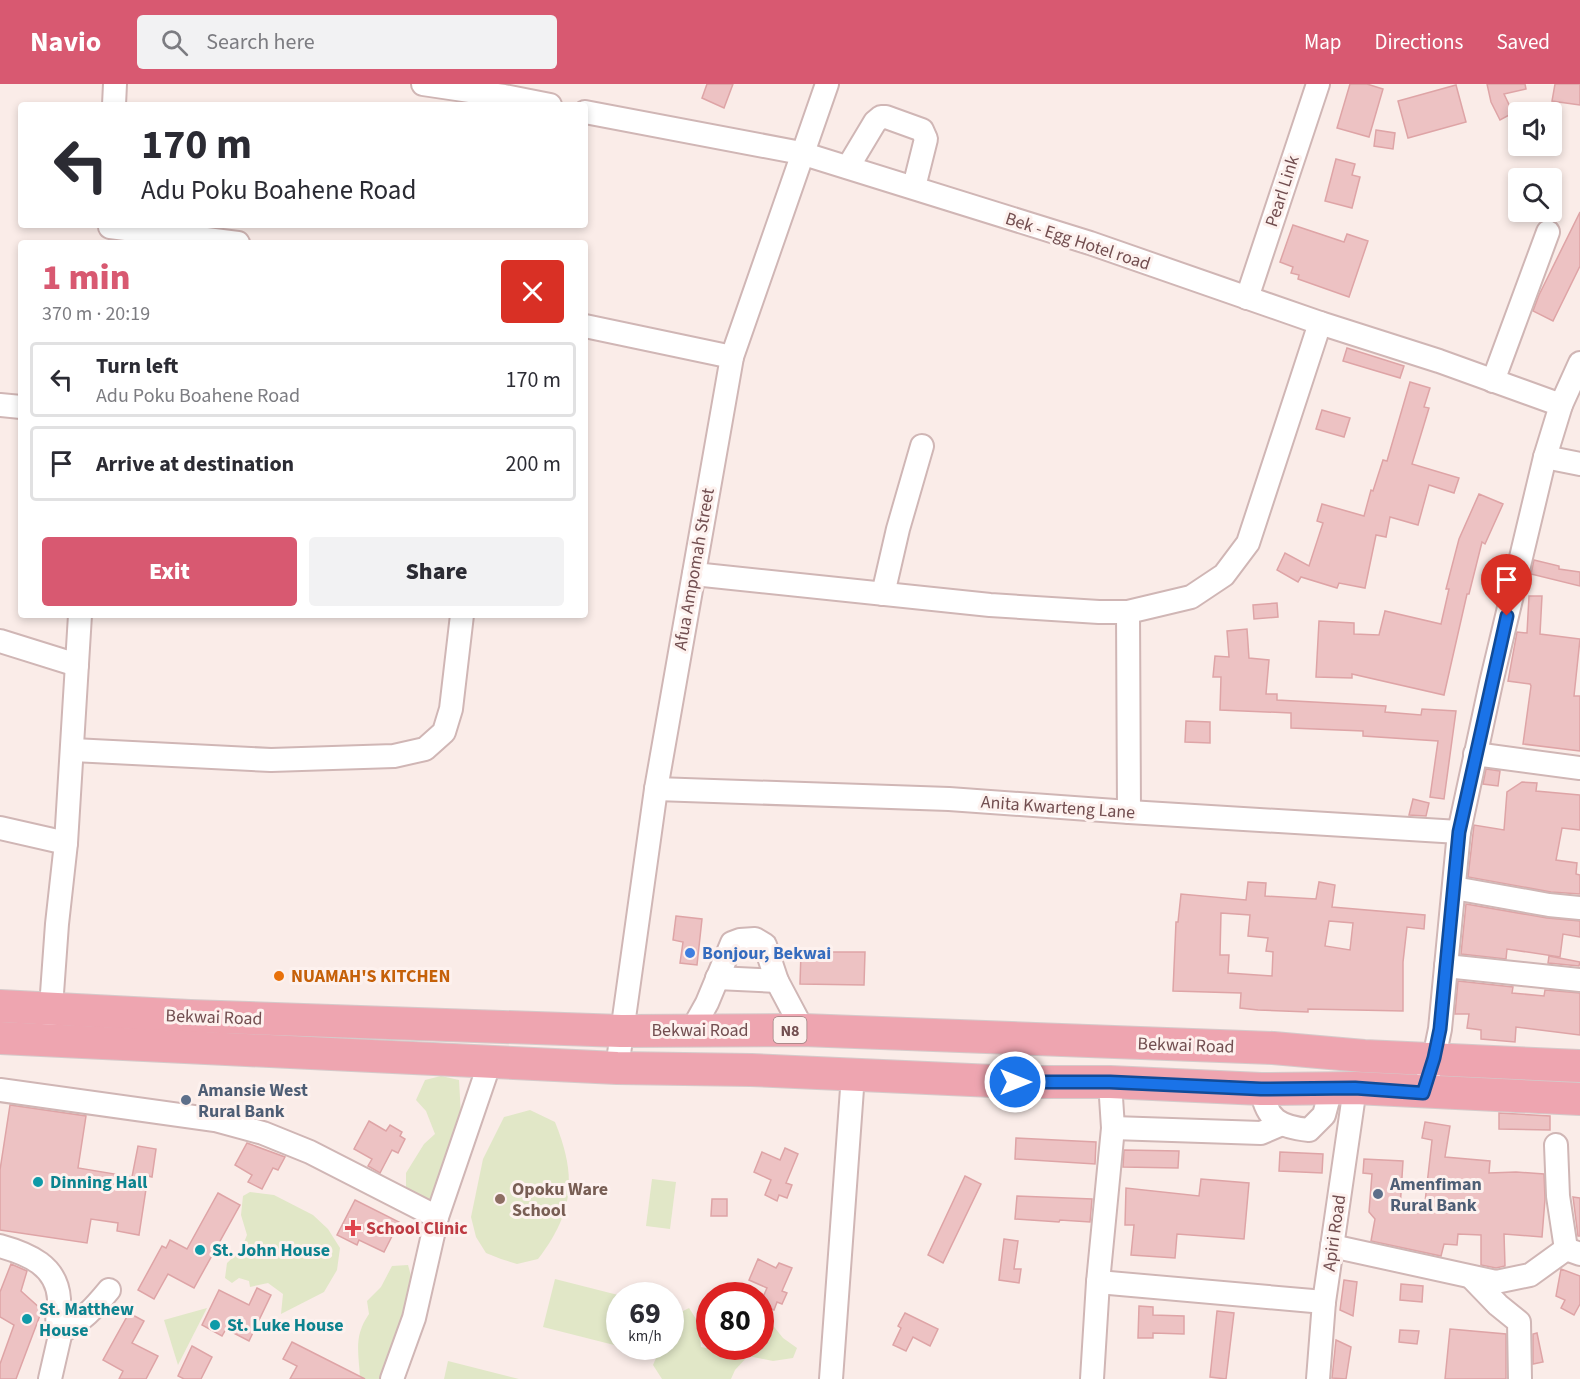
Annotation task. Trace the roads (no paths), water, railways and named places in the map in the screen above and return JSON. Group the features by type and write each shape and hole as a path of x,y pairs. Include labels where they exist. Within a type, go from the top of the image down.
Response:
{"highway":[{"name":"Bekwai Road","path":"0,1006 51,1010 621,1031 803,1030 1274,1048 1364,1056 1580,1066"},
{"name":"Bekwai Road","path":"0,1038 617,1068 751,1070 1015,1082 1110,1082 1261,1089 1343,1089 1580,1099"},
{"path":"1015,1082 1018,1039"}],"street":[{"path":"114,102 115,84"},
{"path":"423,84 516,91 543,102"},
{"name":"Afua Ampomah Street","path":"617,1068 656,789 732,357 801,153 827,84"},
{"name":"Pearl Link","path":"1247,297 1318,84"},
{"name":"Bek - Egg Hotel road","path":"588,113 801,153 848,167 1090,243 1561,405"},
{"path":"848,167 875,122 880,117 886,117 922,130 926,134 915,188"},
{"path":"110,232 203,240"},
{"path":"1493,381 1548,232"},
{"path":"694,574 990,605 1100,612 1128,612 1191,597 1224,575 1248,543 1320,323"},
{"path":"588,327 732,357"},
{"path":"1423,1093 1440,1029 1459,832 1545,457 1561,405 1580,363"},
{"path":"0,405 18,407"},
{"path":"883,594 898,529 922,446"},
{"path":"1545,457 1580,463"},
{"path":"1128,612 1129,812"},
{"path":"48,1041 66,843 81,618"},
{"path":"73,750 271,760 394,756 425,749 444,732 451,709 462,618"},
{"path":"0,641 77,665"},
{"path":"1476,754 1580,768"},
{"name":"Anita Kwarteng Lane","path":"656,789 949,799 1459,832"},
{"path":"0,828 66,843"},
{"path":"1454,888 1580,908"},
{"path":"692,1030 732,943 755,939 765,945 777,981 803,1030"},
{"path":"1446,966 1580,980"},
{"path":"717,978 777,981"},
{"path":"392,1379 414,1318 437,1217 490,1062"},
{"path":"831,1379 853,1075"},
{"path":"1092,1379 1098,1282 1113,1128 1110,1082"},
{"path":"1261,1089 1264,1104 1274,1119 1287,1128 1310,1130 1343,1089"},
{"name":"Apiri Road","path":"1318,1379 1324,1302 1332,1246 1343,1089"},
{"path":"0,1090 215,1120 263,1133 310,1152 437,1217"},
{"path":"1113,1128 1261,1133 1281,1124"},
{"path":"1332,1246 1496,1282 1530,1275 1573,1252 1558,1196 1556,1145"},
{"path":"0,1246 41,1263 49,1269 56,1283 59,1298 57,1325 61,1331 50,1379"},
{"path":"1471,1277 1498,1305 1520,1322 1520,1379"},
{"path":"1098,1282 1324,1302"},
{"path":"61,1331 72,1326 94,1308 109,1290"}],"place":[{"name":"Bonjour, Bekwai","path":"690,953"},
{"name":"NUAMAH'S KITCHEN","path":"279,976"},
{"name":"Amansie West Rural Bank","path":"186,1100"},
{"name":"Dinning Hall","path":"38,1182"},
{"name":"Amenfiman Rural Bank","path":"1378,1194"},
{"name":"Opoku Ware School","path":"500,1199"},
{"name":"School Clinic","path":"353,1228"},
{"name":"St. John House","path":"200,1250"},
{"name":"St. Matthew House","path":"27,1319"},
{"name":"St. Luke House","path":"215,1325"}]}
